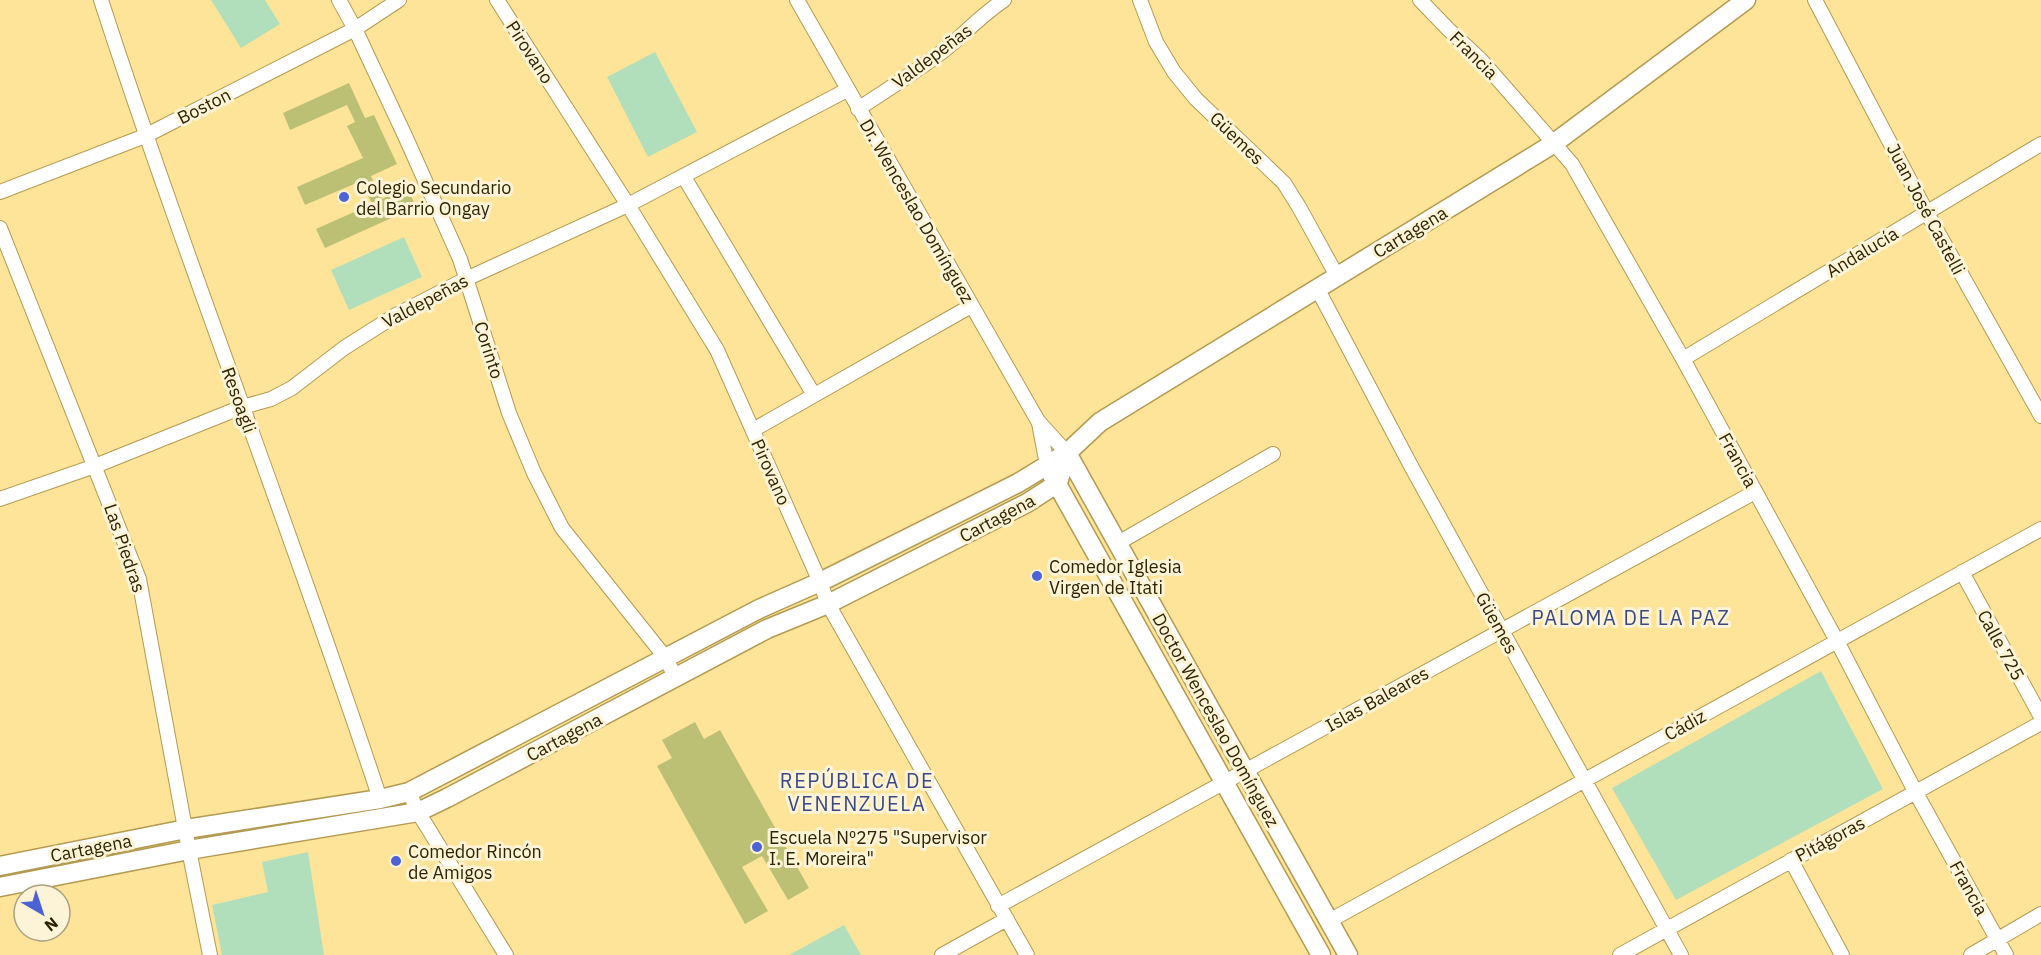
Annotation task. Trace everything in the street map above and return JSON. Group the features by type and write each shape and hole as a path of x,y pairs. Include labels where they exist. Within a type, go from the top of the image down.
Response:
{"main road":[{"name":"Cartagena","path":"0,866 186,829 380,799 409,792 759,609 820,582 1018,483 1067,453 1100,422 1553,144 1746,0"},
{"path":"1058,483 1067,453"},
{"name":"Doctor Wenceslao Domínguez","path":"1067,453 1348,955"},
{"name":"Doctor Wenceslao Domínguez","path":"1047,465 1321,955"},
{"name":"Cartagena","path":"0,887 189,850 418,812 767,629 828,604 1027,503 1058,483"}],"street":[{"name":"Resoagli","path":"101,0 145,136 346,696 380,799"},
{"name":"Corinto","path":"339,0 355,29 424,178 466,279 509,413 534,473 562,528 665,657 676,678"},
{"name":"Boston","path":"0,192 145,136 355,29 399,0"},
{"name":"Pirovano","path":"497,0 628,205 717,350 828,604 998,906 1028,955"},
{"name":"Dr. Wenceslao Domínguez","path":"797,0 1038,421 1067,453"},
{"name":"Valdepeñas","path":"858,109 908,77 947,48 989,4 1004,0"},
{"name":"Güemes","path":"1140,0 1156,42 1174,72 1196,99 1284,183 1337,276"},
{"name":"Juan José Castelli","path":"1815,0 1928,213 2041,416"},
{"name":"Francia","path":"1422,1 1481,60 1572,164 1683,359 1837,641 1916,793 2006,955"},
{"name":"Valdepeñas","path":"0,499 95,466 242,407 271,399 292,388 344,348 396,315 466,279 628,205 847,90"},
{"name":"Andalucía","path":"1683,359 2041,144"},
{"path":"684,177 814,395"},
{"name":"Las Piedras","path":"0,228 139,579 210,955"},
{"name":"Güemes","path":"1317,288 1411,466 1681,955"},
{"path":"753,430 971,306"},
{"name":"Dr. Wenceslao Domínguez","path":"1038,421 1047,465"},
{"path":"1118,543 1274,454"},
{"name":"Islas Baleares","path":"998,906 1755,492"},
{"name":"Cádiz","path":"1329,921 2041,529"},
{"name":"Calle 725","path":"1962,572 2041,717"},
{"name":"Pitágoras","path":"1620,955 2041,723"},
{"path":"409,792 418,812 506,955"},
{"path":"1791,860 1842,955"},
{"path":"1971,955 2041,914"},
{"path":"942,955 1007,919"}],"green space":[{"path":"211,0 265,0 280,24 241,48"},
{"path":"655,52 697,132 648,157 607,77"},
{"path":"404,237 422,277 349,310 331,270"},
{"path":"1821,671 1883,789 1676,900 1612,788"},
{"path":"308,852 324,955 222,955 212,905 268,892 262,862"},
{"path":"844,925 861,955 789,955"}],"building":[{"name":"Colegio Secundario del Barrio Ongay","path":"349,83 365,118 374,115 397,164 371,176 382,199 407,187 416,207 325,248 316,229 372,204 361,181 305,205 297,187 363,158 347,126 355,122 347,105 290,130 283,113"},
{"path":"695,722 704,739 720,730 809,888 788,900 762,856 742,867 768,911 745,924 657,766 672,758 662,740"}],"place":[{"name":"Colegio Secundario del Barrio Ongay","path":"344,197"},
{"name":"Comedor Iglesia Virgen de Itati","path":"1037,576"},
{"name":"Escuela Nº275 \"Supervisor I. E. Moreira\"","path":"757,847"},
{"name":"Comedor Rincón de Amigos","path":"396,861"}],"district":[{"name":"PALOMA DE LA PAZ","path":"1631,617"},
{"name":"REPÚBLICA DE VENENZUELA","path":"857,792"}]}
